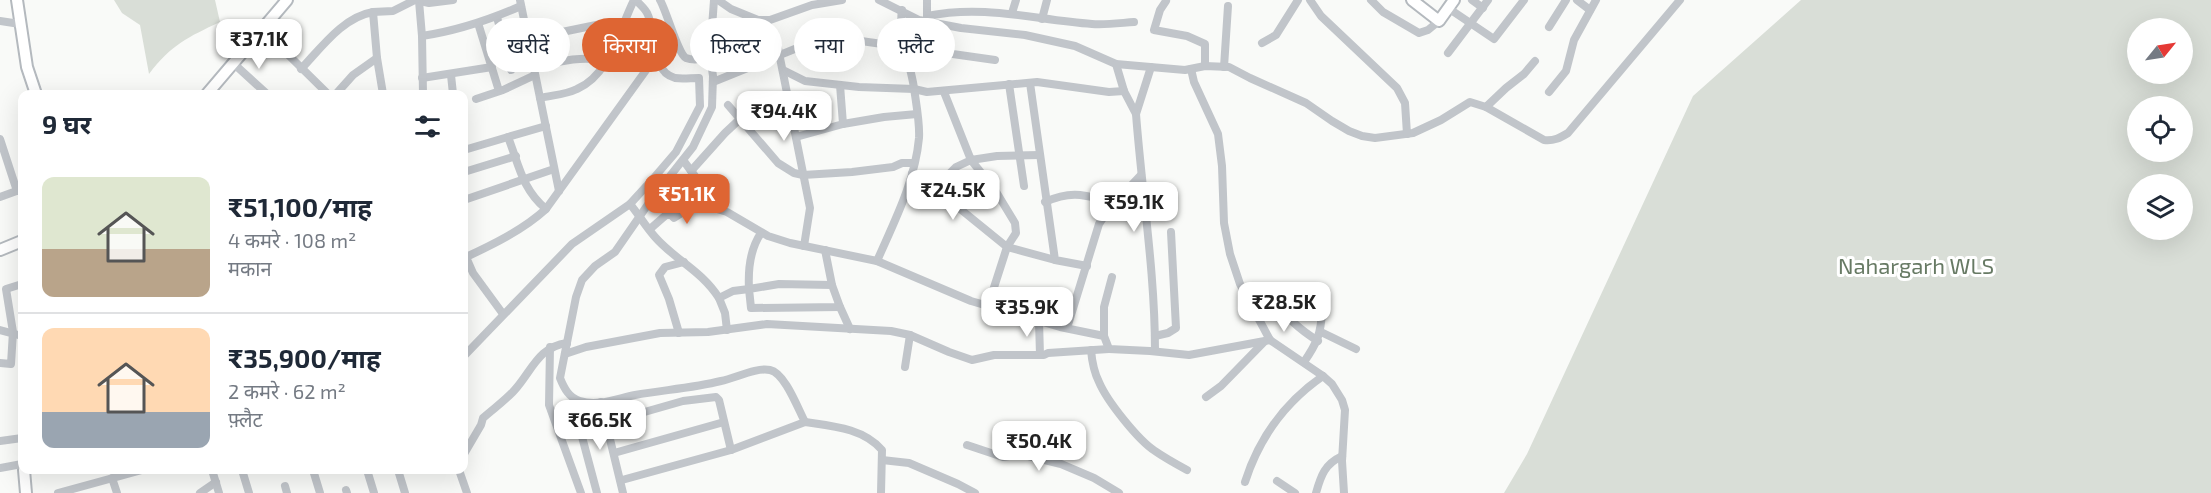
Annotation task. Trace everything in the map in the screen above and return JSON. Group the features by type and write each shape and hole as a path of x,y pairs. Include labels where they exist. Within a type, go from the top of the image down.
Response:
{"street":[{"path":"17,0 27,68 35,90"},
{"path":"210,90 287,0"},
{"path":"301,69 347,23 365,14 393,11 417,0 429,3 453,0"},
{"path":"417,0 422,36 423,90"},
{"path":"626,18 635,0 647,12 649,18"},
{"path":"660,0 667,11 682,55 690,59"},
{"path":"714,18 716,0 758,20 770,20 812,6 842,0"},
{"path":"880,0 916,18"},
{"path":"927,0 927,18"},
{"path":"1012,13 1016,0"},
{"path":"1042,19 1047,0"},
{"path":"1262,43 1276,35 1298,0"},
{"path":"1310,0 1321,16 1397,88 1405,103 1407,134"},
{"path":"1371,0 1383,12 1419,33 1428,30 1439,21 1451,4 1470,25 1494,39 1524,0"},
{"path":"1412,0 1439,21"},
{"path":"1472,0 1483,8"},
{"path":"1448,53 1488,0"},
{"path":"1549,27 1566,0"},
{"path":"1576,0 1590,10"},
{"path":"1549,92 1566,71 1574,40 1596,0"},
{"path":"955,26 1025,35 1075,46 1116,64 1191,69 1205,66 1229,67 1306,103 1349,131 1375,138 1407,134 1441,120 1470,102 1486,107 1544,140 1553,141 1568,133 1680,0"},
{"path":"1166,1 1160,10 1154,30 1187,36 1205,44 1205,66"},
{"path":"422,36 444,33 497,17 521,3 524,18"},
{"path":"1224,67 1228,6"},
{"path":"901,18 902,10"},
{"path":"930,18 947,12 974,10 1095,24 1134,22"},
{"path":"373,12 381,90"},
{"path":"0,21 20,24"},
{"path":"478,22 486,48"},
{"path":"262,29 324,90"},
{"path":"782,54 807,44 833,39 877,41"},
{"path":"955,53 995,60"},
{"path":"340,90 353,75 377,58"},
{"path":"1486,107 1524,74 1535,61"},
{"path":"233,63 263,90"},
{"path":"1116,64 1124,91 1136,114"},
{"path":"782,66 810,208 804,246"},
{"path":"1151,67 1136,114 1150,258 1155,351"},
{"path":"422,78 486,68"},
{"path":"1191,69 1194,82 1218,135 1222,166 1224,223 1230,254 1240,284 1267,341 1305,362 1323,376 1332,384 1342,400 1345,410 1342,456 1344,493"},
{"path":"783,70 805,81 914,89 927,93 1030,82 1109,92 1124,91"},
{"path":"493,72 499,91"},
{"path":"476,99 499,91 532,72"},
{"path":"534,72 559,191"},
{"path":"540,98 579,89 597,72"},
{"path":"468,256 488,247 546,209 645,72"},
{"path":"468,352 572,244 630,204 676,152 700,106 699,78 675,78 666,72"},
{"path":"582,493 549,405 558,345 582,280 615,252 693,147 712,107 712,72"},
{"path":"713,79 732,72"},
{"path":"877,261 910,184 919,137 910,72"},
{"path":"451,75 453,90"},
{"path":"1030,82 1045,202 1055,260"},
{"path":"1009,84 1023,186"},
{"path":"840,85 843,124"},
{"path":"944,92 971,160 995,190 1015,223 1016,233 1007,247 988,306"},
{"path":"728,105 778,163 794,173 803,175 852,172 914,163"},
{"path":"796,137 843,124 917,114"},
{"path":"691,171 725,133 741,119"},
{"path":"468,149 546,126"},
{"path":"508,137 522,179 535,200 546,209"},
{"path":"0,139 18,185"},
{"path":"676,152 684,158 717,209 727,212 761,233 779,240 877,261 926,283 988,306 1104,336"},
{"path":"934,189 956,167 971,160 1020,154 1039,155"},
{"path":"468,171 516,156"},
{"path":"468,199 554,169"},
{"path":"912,173 1007,247 1087,266"},
{"path":"1067,328 1099,224 1115,202 1141,175"},
{"path":"0,197 18,191"},
{"path":"1045,202 1060,195 1078,193 1115,202"},
{"path":"650,229 666,215 672,215 674,218 707,196"},
{"path":"630,204 656,238 712,288 725,313 727,330"},
{"path":"1155,336 1173,330 1178,321 1172,232"},
{"path":"761,233 755,242 748,270 748,289 752,308 840,307"},
{"path":"0,250 18,243"},
{"path":"825,250 832,285 850,329"},
{"path":"680,333 659,275 665,267 684,262"},
{"path":"468,263 503,314"},
{"path":"1109,349 1104,336 1104,307 1112,277"},
{"path":"719,298 733,291 779,284 832,285"},
{"path":"0,363 10,368 13,332 6,289 18,285"},
{"path":"1274,300 1298,329 1318,341"},
{"path":"1305,362 1318,341 1322,311"},
{"path":"1039,321 1040,355"},
{"path":"565,354 586,346 660,333 727,330 767,324 891,331 910,335 972,360 994,355 1040,355 1109,349 1189,355 1267,341"},
{"path":"0,330 18,334"},
{"path":"1321,332 1356,349"},
{"path":"905,367 910,335"},
{"path":"1206,397 1221,386 1267,341"},
{"path":"558,345 565,354 560,378 565,390 580,401 601,402 636,394 666,392 720,382 759,370 771,370 782,376 805,422"},
{"path":"468,446 483,418 518,387 543,353 558,345"},
{"path":"1091,351 1099,384 1142,441 1187,470"},
{"path":"1245,482 1261,444 1274,421 1297,396 1323,376"},
{"path":"666,392 670,405"},
{"path":"606,423 670,405 710,396 716,397 719,400 731,450"},
{"path":"601,402 621,489 805,422 836,426 858,433 875,442 882,450 880,493"},
{"path":"614,453 724,422"},
{"path":"581,433 597,493"},
{"path":"0,441 18,439"},
{"path":"967,445 1003,457 1020,454 1061,464 1094,478 1119,493"},
{"path":"1316,493 1324,468 1342,456"},
{"path":"882,460 909,463 975,493"},
{"path":"0,468 18,465"},
{"path":"24,474 26,493"},
{"path":"58,493 127,474"},
{"path":"213,474 219,493"},
{"path":"243,474 249,493"},
{"path":"314,474 320,493"},
{"path":"368,474 374,493"},
{"path":"399,474 405,493"},
{"path":"460,474 467,493"},
{"path":"112,478 117,493"},
{"path":"1277,481 1295,493"},
{"path":"200,493 216,482"}],"green space":[{"path":"114,0 215,0 220,22 181,43 149,74 140,25 122,13"},
{"name":"Nahargarh WLS","path":"1801,0 2211,0 2211,493 1504,493 1527,454 1693,96"}]}
